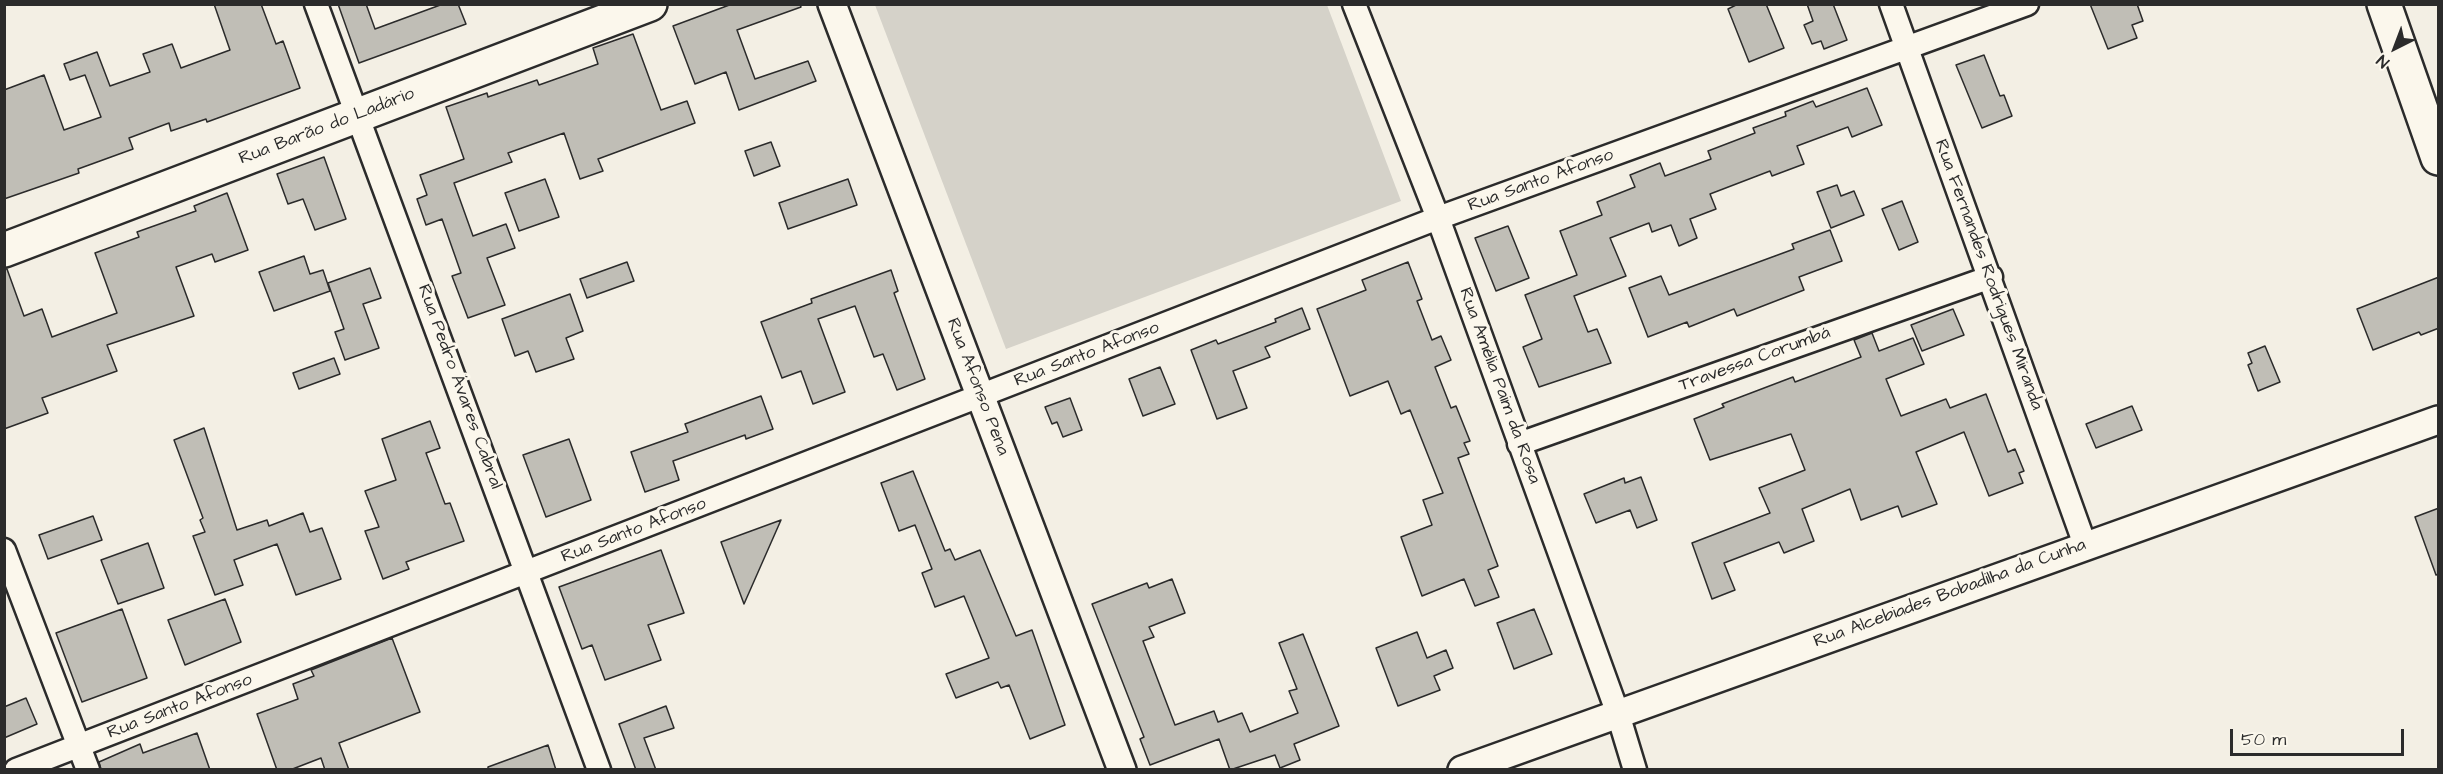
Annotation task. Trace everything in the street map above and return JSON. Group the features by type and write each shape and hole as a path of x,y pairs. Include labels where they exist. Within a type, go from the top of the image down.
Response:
{"main road":[{"name":"Rua Barão do Ladário","path":"4,250 650,4"},
{"path":"2384,4 2439,158"}],"street":[{"name":"Rua Pedro Ávares Cabral","path":"316,4 599,770"},
{"name":"Rua Afonso Pena","path":"832,4 1122,770"},
{"name":"Rua Amélia Paim da Rosa","path":"1354,4 1438,218 1618,714 1635,770"},
{"name":"Rua Fernandes Rodrigues Miranda","path":"1891,4 1991,276 2085,545"},
{"name":"Rua Santo Afonso","path":"16,770 1438,218 1906,50 2027,4"},
{"name":"Travessa Corumbá","path":"1519,444 1991,276"},
{"name":"Rua Alcebiades Bobadilha da Cunha","path":"1462,770 2439,420"},
{"path":"4,550 88,770"}],"shaded area":[{"path":"875,5 1327,5 1401,201 1006,349"}],"building":[{"path":"214,4 261,4 276,44 283,41 300,88 207,122 206,119 171,131 169,123 129,138 133,149 78,169 79,173 4,199 4,90 44,75 64,130 101,117 85,75 70,80 64,64 97,52 110,86 150,72 143,54 172,44 181,68 230,50"},
{"path":"338,4 366,4 375,29 443,4 458,4 466,24 359,63"},
{"path":"732,4 800,4 801,7 737,30 755,79 808,61 816,81 739,110 726,72 695,84 673,26"},
{"path":"1738,4 1766,4 1784,48 1749,62 1728,9"},
{"path":"1807,4 1833,4 1847,40 1824,49 1821,41 1812,44 1804,25 1813,21"},
{"path":"2090,4 2137,4 2143,21 2132,25 2137,38 2108,49"},
{"path":"633,34 661,110 687,101 695,123 598,159 603,171 580,179 564,133 508,153 512,162 454,183 473,236 506,224 515,248 487,258 505,305 468,318 452,276 461,273 442,219 426,225 417,199 427,195 420,175 464,159 446,107 487,93 488,97 537,80 539,85 598,64 593,48"},
{"path":"1984,55 2000,96 2004,95 2012,116 1982,128 1956,65"},
{"path":"1867,88 1882,125 1852,137 1848,127 1797,146 1804,164 1772,176 1770,171 1710,194 1716,209 1690,219 1697,238 1679,246 1671,225 1652,232 1649,223 1610,238 1626,276 1574,296 1588,332 1597,329 1611,363 1539,387 1523,347 1542,339 1525,295 1577,275 1560,231 1602,215 1597,202 1635,187 1630,175 1660,163 1665,176 1711,159 1708,151 1755,133 1753,128 1786,116 1785,112 1813,101 1816,107"},
{"path":"771,142 780,166 754,176 745,151"},
{"path":"324,157 346,219 315,230 303,199 288,204 277,174"},
{"path":"545,179 559,217 519,231 505,193"},
{"path":"848,179 857,205 788,229 779,203"},
{"path":"1837,185 1841,196 1854,191 1864,215 1831,228 1817,192"},
{"path":"227,193 248,250 215,262 212,254 176,267 194,316 107,345 117,371 42,398 48,413 4,429 4,269 7,269 24,316 42,309 52,337 117,313 95,253 139,237 137,232 196,211 194,206"},
{"path":"1902,201 1918,242 1899,250 1882,209"},
{"path":"1508,226 1529,278 1496,291 1475,238"},
{"path":"1830,230 1842,261 1799,277 1804,290 1737,316 1734,309 1689,327 1687,322 1648,337 1629,288 1661,276 1669,295 1794,249 1792,244"},
{"path":"304,256 310,274 323,270 330,291 274,311 259,272"},
{"path":"627,262 634,281 587,298 580,279"},
{"path":"1408,262 1422,299 1417,301 1432,340 1441,336 1451,360 1435,367 1451,408 1456,406 1470,441 1464,443 1469,454 1458,458 1498,566 1488,570 1499,597 1475,606 1464,579 1422,596 1401,537 1432,525 1423,500 1443,493 1410,410 1401,414 1388,381 1350,396 1317,309 1366,290 1362,280"},
{"path":"370,268 381,298 363,304 379,348 345,360 335,332 344,329 328,283"},
{"path":"891,270 898,291 894,293 925,379 897,390 883,354 874,357 855,306 818,319 845,392 813,404 801,371 782,378 761,322 812,303 811,299"},
{"path":"2439,277 2439,328 2421,335 2419,332 2373,350 2357,309"},
{"path":"570,294 583,331 566,338 574,359 536,372 528,351 515,356 502,319"},
{"path":"1302,308 1310,329 1265,347 1270,357 1233,371 1247,408 1217,419 1191,350 1216,340 1218,344 1276,322 1275,319"},
{"path":"1953,309 1964,335 1922,351 1911,325"},
{"path":"1872,333 1879,351 1913,338 1924,364 1886,379 1901,416 1946,399 1950,408 1986,394 2008,452 2015,449 2024,471 2019,473 2023,483 1989,496 1964,432 1916,452 1937,504 1902,517 1898,506 1861,520 1850,489 1802,509 1814,541 1784,553 1779,542 1724,563 1735,590 1712,599 1692,543 1770,513 1759,488 1805,470 1791,434 1710,460 1694,419 1724,407 1722,404 1793,377 1795,382 1861,357 1854,340"},
{"path":"2265,346 2280,382 2258,391 2248,365 2252,363 2248,353"},
{"path":"334,358 340,374 299,389 293,373"},
{"path":"1160,367 1175,404 1143,416 1129,379"},
{"path":"761,396 773,429 746,439 745,435 673,461 679,480 645,492 631,452 688,432 685,424"},
{"path":"1070,398 1082,430 1063,437 1057,422 1052,424 1045,407"},
{"path":"2132,406 2142,430 2096,448 2086,424"},
{"path":"430,421 440,448 426,453 445,504 450,503 464,541 406,562 409,569 383,579 365,531 379,527 365,491 396,480 382,439"},
{"path":"204,428 237,530 267,520 269,526 303,513 310,532 322,528 341,579 296,595 277,544 234,560 243,585 215,595 193,536 205,532 200,520 203,518 174,440"},
{"path":"569,439 591,500 546,517 523,455"},
{"path":"913,471 945,551 950,549 955,560 980,550 1016,636 1032,630 1065,725 1030,739 1009,685 1001,688 998,682 956,698 946,674 989,658 964,596 935,607 922,573 932,569 915,525 899,531 881,483"},
{"path":"1641,477 1657,520 1637,528 1630,510 1596,523 1584,494 1624,478 1625,483"},
{"path":"2439,508 2439,574 2436,575 2415,517"},
{"path":"93,516 102,540 48,559 39,535"},
{"path":"781,520 744,604 721,542"},
{"path":"148,543 164,588 118,604 101,560"},
{"path":"661,550 684,613 648,625 661,660 605,680 592,645 582,649 559,587"},
{"path":"1172,579 1185,613 1149,627 1154,637 1143,641 1175,725 1214,711 1218,722 1242,713 1250,732 1298,713 1289,691 1297,689 1279,643 1303,634 1339,726 1294,744 1300,760 1280,768 1275,755 1230,770 1219,739 1150,765 1140,739 1144,737 1092,604 1147,583 1149,588"},
{"path":"225,599 241,642 185,665 168,620"},
{"path":"122,609 147,678 82,702 56,633"},
{"path":"1534,609 1552,654 1514,669 1497,623"},
{"path":"1417,632 1427,658 1446,650 1453,668 1434,676 1440,690 1398,706 1376,648"},
{"path":"392,638 420,712 339,743 349,770 325,770 321,758 290,770 277,770 257,714 298,699 293,684 314,676 311,670"},
{"path":"26,698 37,724 4,738 4,707"},
{"path":"666,706 674,728 644,738 656,770 636,770 619,724"},
{"path":"197,733 210,770 101,770 99,762 140,744 143,753"},
{"path":"548,745 556,770 488,770 488,767"}]}
